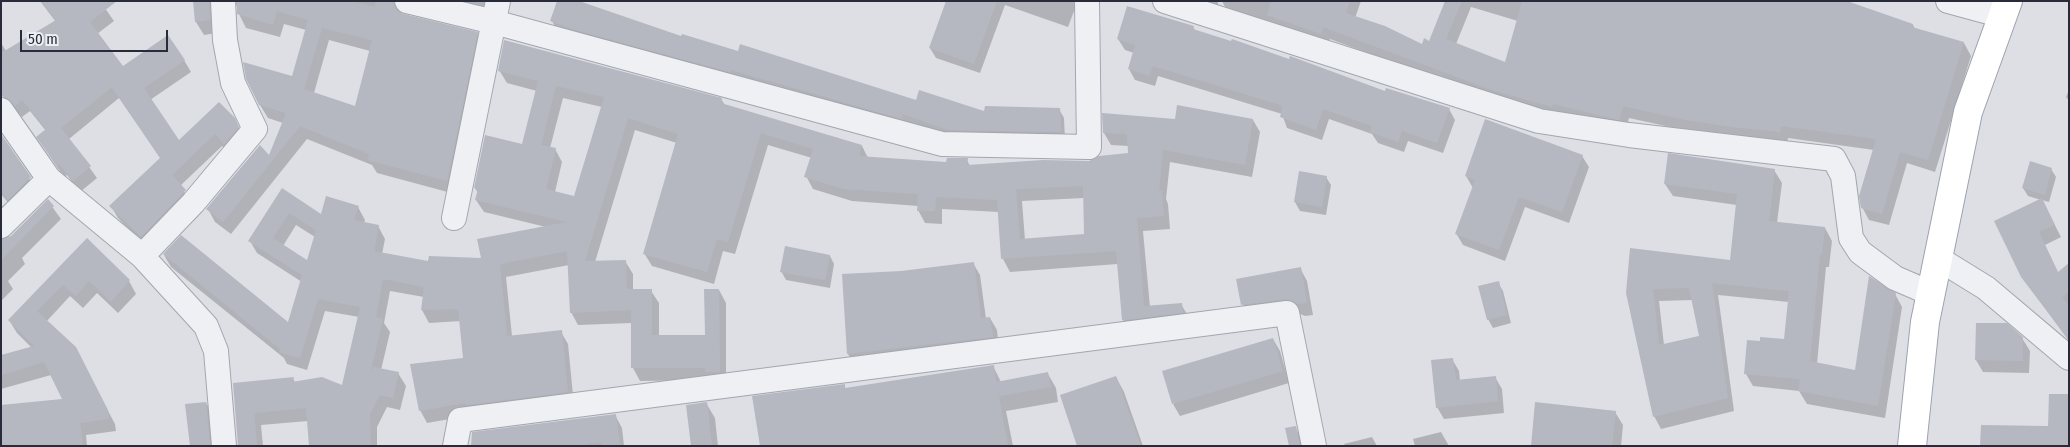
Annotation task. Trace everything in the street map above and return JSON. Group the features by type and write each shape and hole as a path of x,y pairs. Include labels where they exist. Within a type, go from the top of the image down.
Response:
{"main road":[{"path":"1912,446 1926,322 1968,112 2005,9"}],"street":[{"path":"142,256 193,203 255,129 234,83 225,40 223,1"},
{"path":"407,1 496,12 942,144 1089,147 1087,1"},
{"path":"1165,1 1539,121 1629,135 1834,159 1843,176 1851,238 1860,252 1895,278 1932,294"},
{"path":"1948,1 2005,9"},
{"path":"454,218 496,12"},
{"path":"1,110 49,179 142,256 206,326 216,351 224,446"},
{"path":"1,226 49,179"},
{"path":"1939,259 1986,288 2069,358"},
{"path":"455,446 460,420 1287,313 1314,446"}],"building":[{"path":"41,1 117,1 90,22 123,66 168,35 185,60 144,88 179,140 219,102 235,118 239,127 224,144 215,134 172,175 186,190 141,237 109,206 160,158 112,87 61,128 91,166 73,181 59,164 57,166 36,137 46,129 22,100 15,106 7,98 1,96 1,53 56,20"},
{"path":"193,1 209,1 210,20 195,22"},
{"path":"237,1 351,1 375,7 376,1 394,1 397,11 404,14 478,32 447,181 368,160 369,154 300,126 223,222 206,209 260,145 269,155 286,113 259,105 246,79 243,62 292,76 308,20 277,11 273,25 237,14","holes":["322,28 372,40 355,106 304,89"]},
{"path":"557,1 579,1 681,36 682,34 738,51 740,44 916,100 919,90 984,111 985,106 1060,108 1061,132 948,130 903,114 902,119 731,70 730,72 575,30 550,21"},
{"path":"946,1 997,1 974,64 929,48"},
{"path":"1271,1 1350,1 1346,13 1385,26 1422,44 1424,38 1429,41 1445,1 1462,1 1446,39 1505,62 1522,1 1847,1 1913,24 1912,27 1964,42 1928,160 1900,152 1882,214 1861,208 1859,196 1876,139 1781,126 1780,132 1732,127 1685,120 1623,106 1619,120 1553,104 1552,107 1489,89 1323,27 1321,34 1267,15"},
{"path":"1127,6 1194,26 1193,29 1231,41 1232,39 1289,59 1290,56 1385,91 1386,88 1450,108 1437,143 1402,131 1398,142 1370,132 1372,126 1323,109 1316,130 1280,117 1283,106 1153,66 1149,76 1128,69 1135,45 1117,39"},
{"path":"504,40 722,98 721,103 862,145 859,156 946,162 947,158 968,158 967,165 1043,160 1089,161 1099,156 1128,153 1127,134 1103,133 1102,113 1175,119 1177,105 1253,119 1245,165 1163,150 1159,190 1162,190 1164,216 1137,218 1144,306 1182,303 1183,313 1122,320 1116,251 1001,259 997,200 936,197 935,211 917,211 918,194 844,189 804,177 813,149 761,133 728,242 717,239 707,272 643,254 678,134 628,118 585,261 626,260 627,289 652,289 652,335 705,335 704,289 719,289 720,372 705,372 705,368 631,368 631,310 570,313 567,251 500,264 507,336 562,330 568,392 466,405 465,403 419,411 410,364 463,358 458,309 421,310 424,287 383,279 376,317 383,319 371,370 374,367 399,372 393,398 380,395 370,414 371,446 309,446 306,408 254,413 257,446 238,446 233,383 294,377 292,382 322,377 342,385 360,307 318,299 300,358 279,352 280,349 163,254 181,235 288,322 302,275 248,241 282,188 321,214 326,196 359,206 354,220 379,225 374,251 428,261 429,256 481,258 477,239 567,222 475,200 478,189 474,188 485,135 522,144 538,81 498,71","holes":["556,86 604,97 574,196 546,189 556,148 541,145","1083,186 1084,234 1020,239 1016,189","289,213 316,230 307,260 273,238"]},
{"path":"1485,119 1583,155 1562,212 1519,197 1499,250 1455,234 1475,180 1465,176"},
{"path":"1,134 31,177 8,200 1,192"},
{"path":"1668,153 1775,169 1769,221 1825,227 1822,255 1820,254 1810,361 1855,370 1869,276 1896,293 1878,406 1798,391 1800,379 1744,374 1747,340 1760,341 1760,337 1784,339 1789,291 1712,283 1728,398 1653,417 1626,293 1630,248 1730,260 1737,194 1664,184","holes":["1689,288 1699,336 1659,345 1653,289"]},
{"path":"2030,161 2052,168 2045,195 2022,188"},
{"path":"1299,171 1327,176 1322,207 1294,202"},
{"path":"2042,198 2055,225 2039,232 2058,272 2069,263 2069,292 2062,297 2069,306 2069,340 2021,277 1994,221"},
{"path":"48,199 54,206 1,260 1,239 11,236"},
{"path":"87,238 130,280 111,302 89,281 76,296 63,285 37,311 76,347 108,410 109,419 80,423 83,446 1,446 1,405 62,399 44,362 1,375 1,355 34,346 8,320"},
{"path":"785,246 830,255 825,280 780,272"},
{"path":"974,262 981,318 990,317 993,337 847,354 842,274 901,271"},
{"path":"1301,267 1307,303 1298,304 1285,299 1241,305 1236,279"},
{"path":"1499,281 1507,315 1487,320 1478,286"},
{"path":"1976,323 2007,323 2023,337 2023,361 1975,360"},
{"path":"1273,338 1283,371 1172,404 1162,371"},
{"path":"1453,358 1456,380 1496,376 1498,401 1436,408 1431,360"},
{"path":"994,365 996,382 1048,372 1051,387 999,396 1008,446 760,446 752,396 845,384 845,388"},
{"path":"1116,376 1141,446 1077,446 1060,395"},
{"path":"2049,394 2069,394 2069,446 1980,446 1981,425 2048,426"},
{"path":"206,402 210,446 190,446 185,404"},
{"path":"707,402 712,446 691,446 686,405"},
{"path":"1535,402 1616,411 1612,446 1531,446"},
{"path":"616,414 620,446 602,446 601,442 575,446 471,446 472,432"},
{"path":"1296,426 1300,446 1289,446 1285,428"}]}
